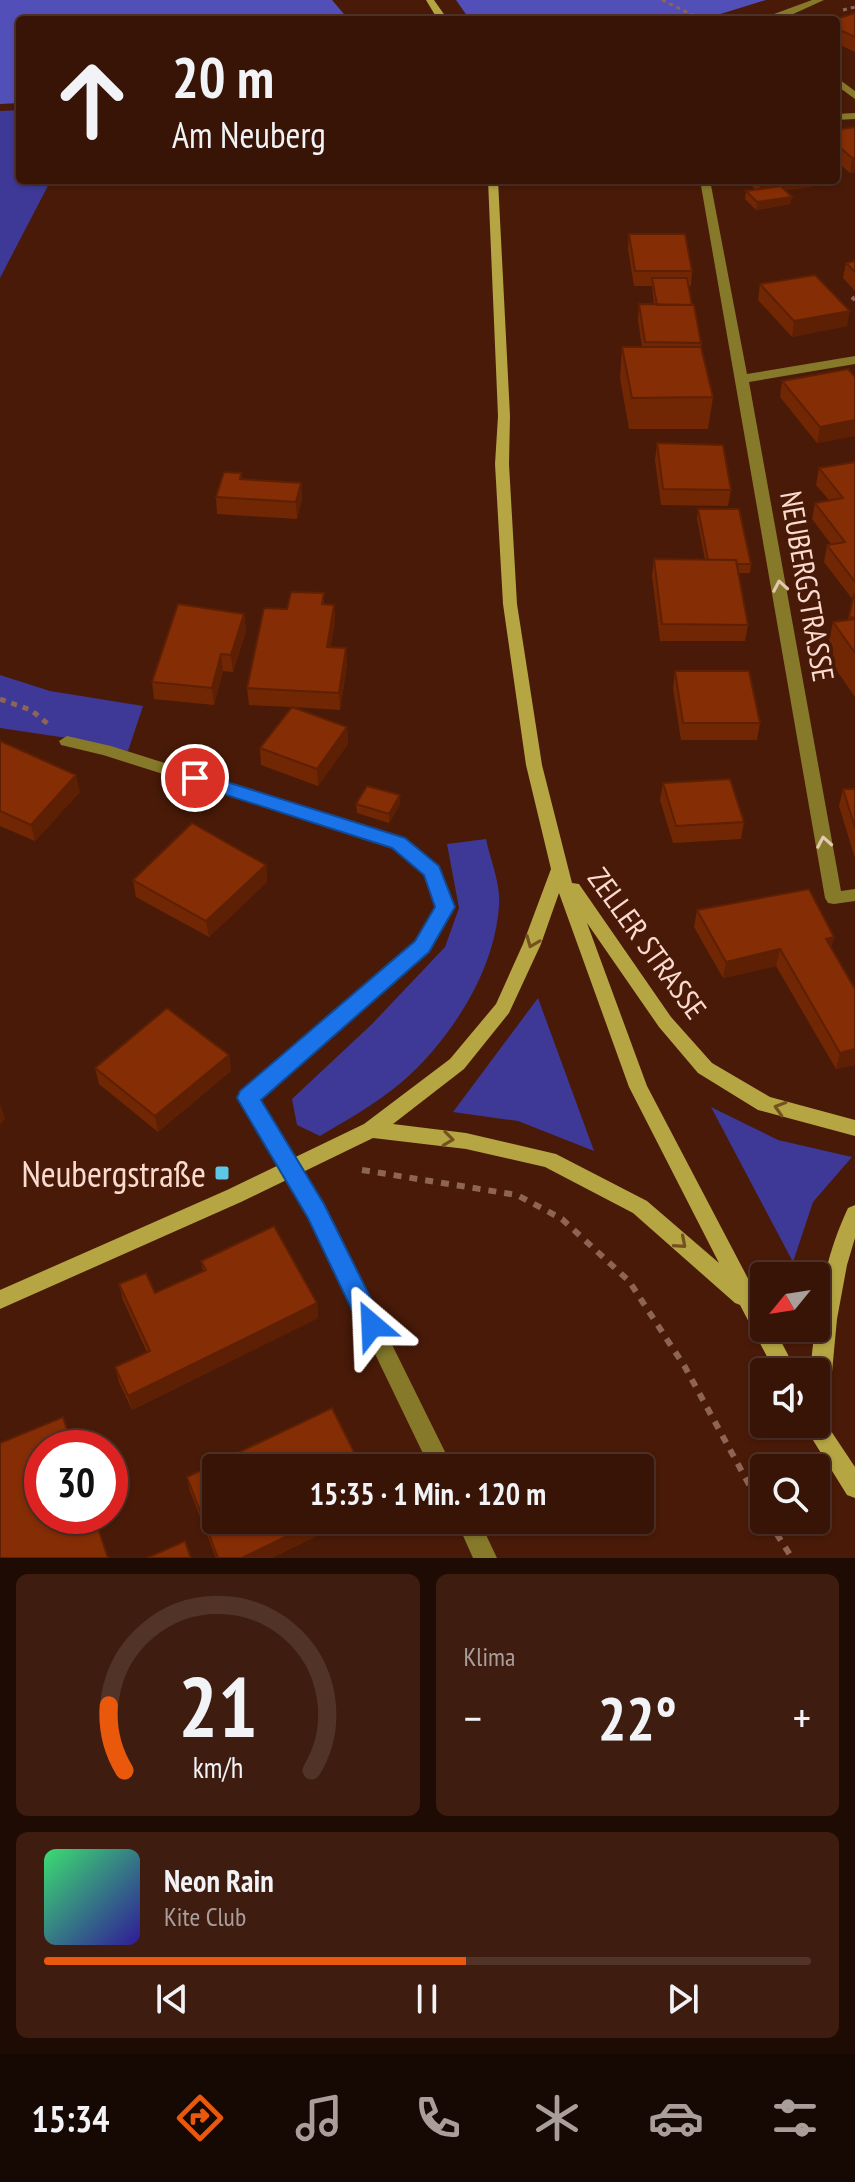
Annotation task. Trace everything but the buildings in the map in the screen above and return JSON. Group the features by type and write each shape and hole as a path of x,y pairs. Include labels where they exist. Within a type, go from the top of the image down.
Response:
{"main road":[{"path":"493,184 510,604 534,765 559,869 638,1087 779,1358"},
{"name":"ZELLER STRASSE","path":"559,869 665,1022 705,1068 765,1104 855,1128"},
{"name":"ZELLER STRASSE","path":"0,1300 234,1196 371,1130 457,1064 503,1008 532,944 559,869"},
{"path":"371,1130 466,1141 549,1160 640,1207 749,1302"},
{"path":"823,1358 831,1292 842,1239 855,1214"},
{"path":"823,1438 855,1487"}],"street":[{"path":"781,16 820,0"},
{"name":"NEUBERGSTRASSE","path":"706,184 742,379 826,899 855,895"},
{"path":"742,379 855,360"},
{"path":"67,741 142,761 399,843 432,871 445,907 422,946 248,1098 316,1211 435,1454"},
{"path":"474,1534 485,1558"}],"path":[{"path":"662,0 695,16"},
{"path":"0,699 31,710 67,741"},
{"path":"354,1169 517,1195 562,1219 629,1281 685,1367 750,1486"},
{"path":"777,1534 792,1558"}],"shaded area":[{"path":"0,0 332,0 346,16 16,16 16,103 0,104"},
{"path":"456,0 766,0 714,16 467,16"},
{"path":"16,110 16,184 49,184 0,278 0,111"},
{"path":"0,675 50,691 143,706 128,751 87,741 0,728"},
{"path":"486,839 498,889 496,928 472,995 446,1035 393,1089 320,1136 297,1125 292,1099 372,1024 445,947 459,908 447,844"},
{"path":"538,998 594,1151 518,1121 453,1112"},
{"path":"711,1107 778,1140 852,1157 813,1202 793,1262"}],"place":[{"name":"Neubergstraße","path":"222,1173"}],"route":[{"path":"195,778 399,843 432,871 445,907 422,946 248,1098 316,1211 372,1325"}]}
